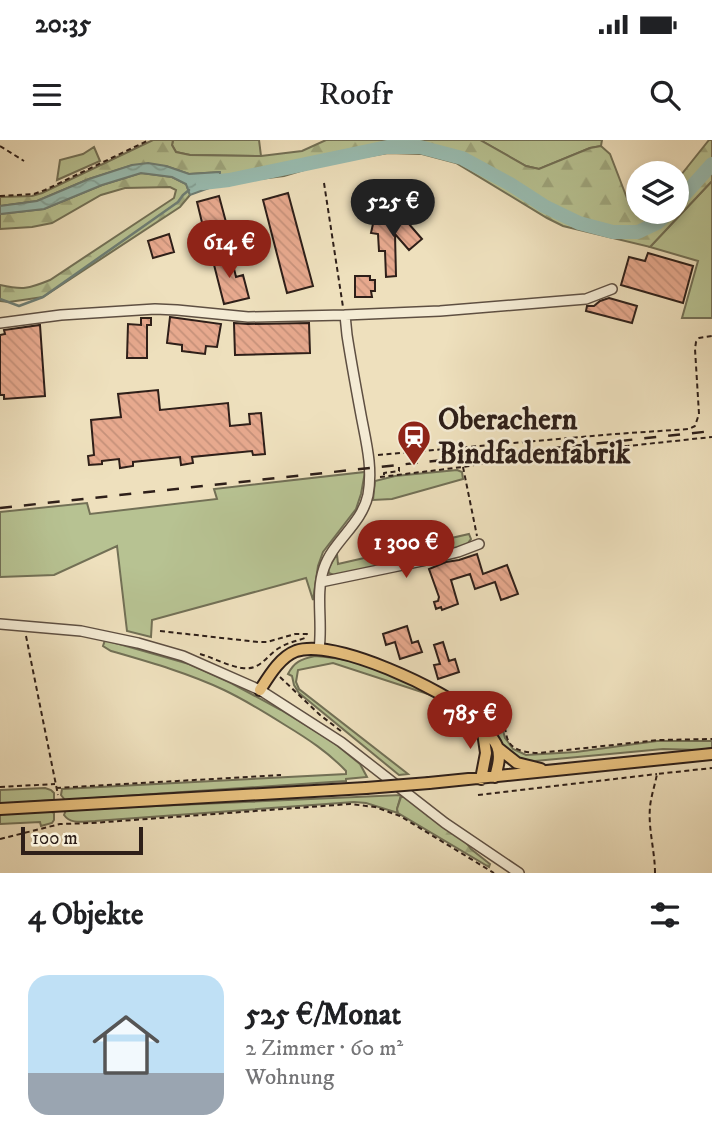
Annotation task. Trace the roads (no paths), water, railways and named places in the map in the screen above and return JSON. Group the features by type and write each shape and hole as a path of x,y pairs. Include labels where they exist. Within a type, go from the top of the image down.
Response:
{"main road":[{"path":"260,690 284,659 294,652 319,649 364,659 391,669 445,697 479,721 498,748 495,777"},
{"path":"479,721 486,753 481,779"},
{"path":"498,748 517,763 548,771"},
{"path":"0,809 366,788 481,779 712,754"}],"street":[{"path":"0,323 61,315 155,309 248,317 440,311 586,299 612,289"},
{"path":"319,649 319,604 324,567 365,506 370,477 369,456 345,315"},
{"path":"321,582 422,561 479,544"},
{"path":"0,624 81,631 138,643 183,656 260,690 341,742 445,823 519,873"}],"water":[{"path":"148,163 189,174 220,172 220,184 190,195 186,184 172,177 141,173 102,185 44,209 0,214 0,206 37,201 89,179 132,165"}],"waterway":[{"path":"203,183 387,147 420,147 462,158 544,206 579,223 613,232 638,232 655,224"},
{"path":"689,190 712,164"},
{"path":"0,299 19,306 43,297 178,202 189,190"}],"railway":[{"path":"0,508 712,431"}],"place":[{"name":"Oberachern Bindfadenfabrik","path":"414,467"}]}
